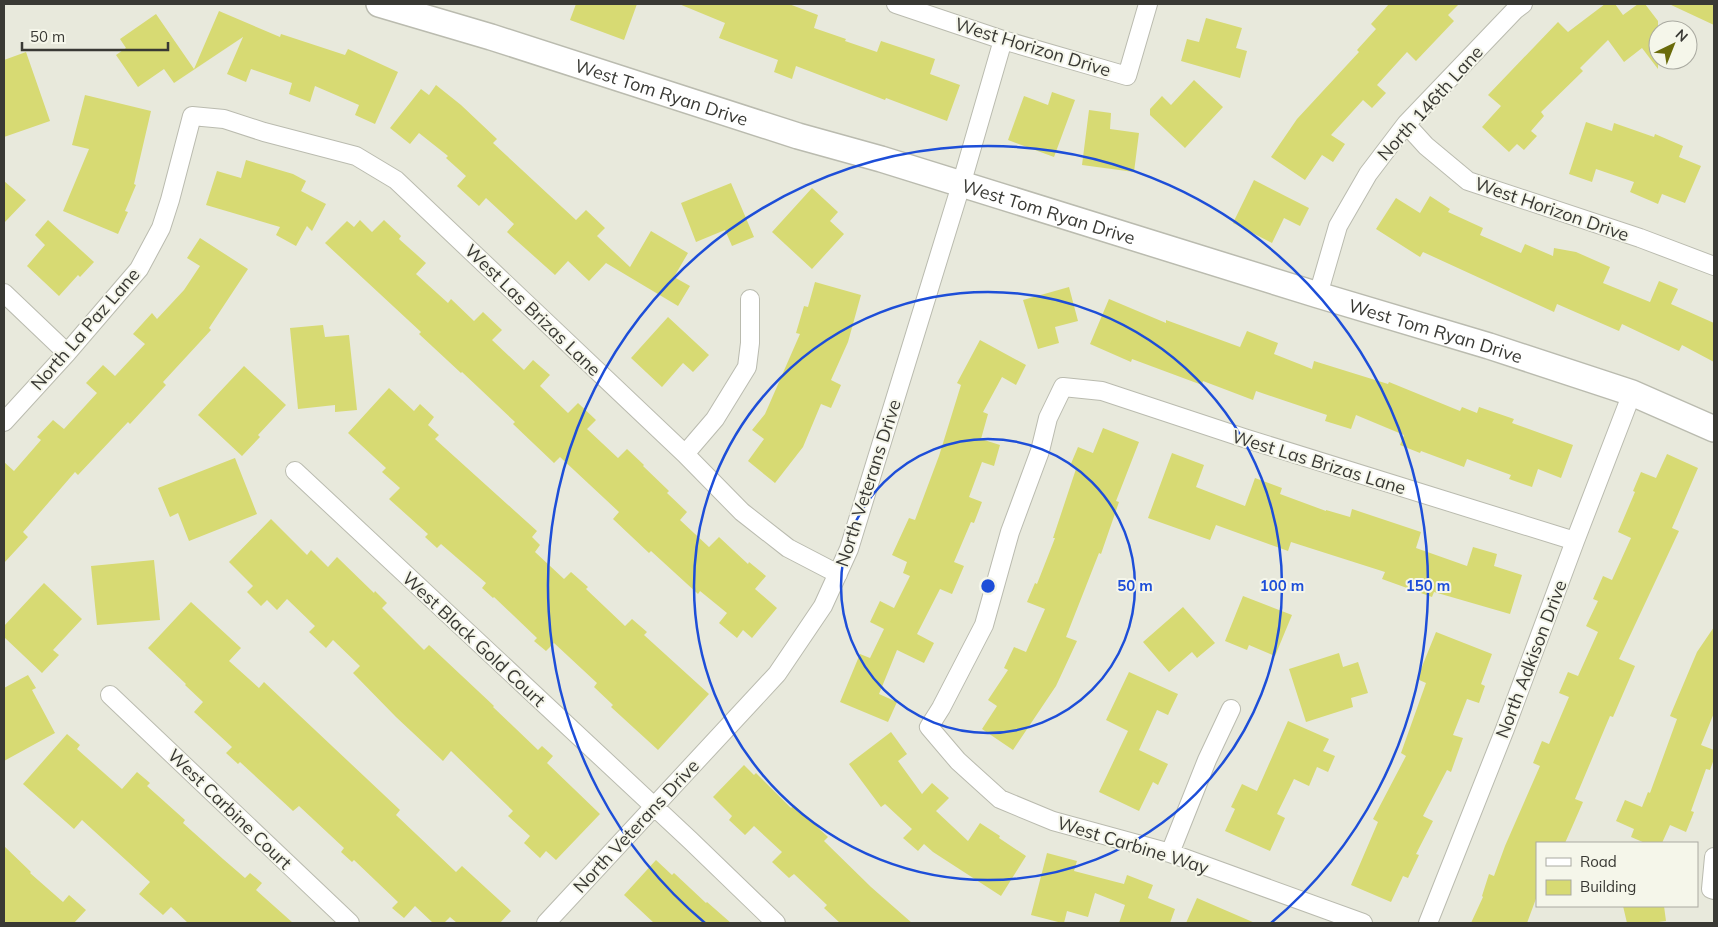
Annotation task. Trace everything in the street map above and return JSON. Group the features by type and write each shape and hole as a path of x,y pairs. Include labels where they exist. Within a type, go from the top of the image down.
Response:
{"street":[{"name":"West Tom Ryan Drive","path":"379,4 491,37 677,98 1489,346 1632,393 1714,429"},
{"name":"West Horizon Drive","path":"896,4 1003,40 1128,76 1148,4"},
{"name":"North 146th Lane","path":"1318,295 1338,226 1368,174 1406,124 1515,10 1523,4"},
{"name":"North Veterans Drive","path":"546,923 778,674 823,606 849,549 962,185 1003,40"},
{"name":"North La Paz Lane","path":"4,422 68,353 138,269 161,228 192,116"},
{"name":"West Las Brizas Lane","path":"192,116 224,119 264,132 356,156 396,180 684,454 742,512 788,548 838,574"},
{"name":"West Horizon Drive","path":"1406,124 1426,146 1468,181 1640,238 1714,266"},
{"path":"4,293 68,353"},
{"path":"684,454 715,419 747,367 750,343 750,299"},
{"name":"West Las Brizas Lane","path":"929,727 942,708 984,625 1010,532 1040,451 1048,418 1063,387 1102,391 1244,438 1575,541"},
{"name":"North Adkison Drive","path":"1428,923 1505,729 1632,393"},
{"name":"West Black Gold Court","path":"294,471 776,923"},
{"name":"West Carbine Court","path":"110,695 350,923"},
{"path":"1170,853 1207,760 1230,709"},
{"name":"West Carbine Way","path":"929,727 958,761 1000,799 1053,821 1170,853 1362,923"},
{"path":"1714,857 1710,889 1714,890"}],"building":[{"path":"576,4 637,4 624,40 570,20"},
{"path":"679,4 789,4 818,15 814,28 846,39 845,41 877,52 881,41 935,59 930,74 960,85 947,121 796,66 792,79 774,72 778,60 719,38 725,23"},
{"path":"1389,4 1459,4 1448,15 1454,21 1416,61 1407,52 1377,85 1386,93 1372,108 1363,100 1331,135 1345,144 1333,162 1322,155 1305,180 1271,157 1297,119 1359,52 1357,50 1376,29 1371,24"},
{"path":"1605,4 1615,4 1623,15 1638,4 1645,4 1657,20 1648,20 1648,56 1642,48 1624,62 1608,40 1580,68 1583,71 1541,112 1544,116 1531,131 1537,136 1524,150 1517,144 1509,152 1482,127 1501,106 1488,95 1558,22 1568,32"},
{"path":"1669,4 1714,4 1714,25"},
{"path":"219,11 280,37 281,34 345,55 348,49 398,72 375,124 355,115 359,105 315,86 310,102 289,94 292,83 251,69 246,82 227,74 243,37 174,83 164,69 138,87 116,55 126,48 120,39 156,14 194,69"},
{"path":"1206,18 1242,28 1236,48 1247,51 1240,78 1181,61 1187,39 1199,42"},
{"path":"26,52 50,121 4,137 4,60"},
{"path":"1194,80 1223,107 1185,148 1150,115 1150,109 1162,96 1171,105"},
{"path":"436,85 461,105 497,139 493,143 576,220 586,210 605,228 597,236 630,267 651,231 688,253 674,277 690,286 678,306 606,263 589,281 568,261 555,275 507,232 514,224 486,198 479,206 457,186 466,176 446,158 448,156 419,133 410,144 390,128 421,89 429,95"},
{"path":"1052,92 1075,100 1054,157 1008,140 1024,96 1048,105"},
{"path":"85,95 151,111 134,184 136,185 125,211 128,212 118,234 63,211 89,149 72,145"},
{"path":"1089,110 1111,113 1110,129 1139,133 1134,172 1082,165"},
{"path":"1586,122 1612,131 1614,123 1654,137 1655,134 1683,146 1679,157 1701,166 1685,203 1662,194 1658,204 1630,192 1634,182 1596,169 1592,182 1569,174"},
{"path":"246,160 293,174 306,181 301,191 326,204 312,231 307,226 296,246 276,235 280,227 206,205 217,171 241,178"},
{"path":"1254,180 1309,208 1300,226 1284,218 1272,243 1233,223"},
{"path":"4,181 26,200 4,223"},
{"path":"731,183 754,237 732,246 725,230 696,242 681,203"},
{"path":"812,188 838,212 830,221 844,234 812,269 772,232"},
{"path":"1430,196 1450,209 1448,212 1483,228 1480,235 1521,253 1525,244 1553,256 1554,248 1576,252 1610,267 1603,283 1650,302 1659,281 1678,289 1671,304 1714,323 1714,362 1682,345 1679,351 1622,324 1619,331 1557,304 1554,312 1423,252 1420,257 1376,229 1396,198 1420,213"},
{"path":"48,220 94,262 80,277 78,275 59,296 27,266 45,245 35,235"},
{"path":"360,220 372,232 384,220 401,236 399,239 426,263 416,274 448,303 451,299 474,321 483,312 502,330 492,340 524,370 533,360 550,375 540,386 568,413 578,403 596,420 587,429 618,458 627,449 644,465 669,491 667,493 687,512 680,520 709,547 719,537 748,564 749,562 766,576 755,589 777,608 752,638 743,630 737,638 719,623 727,613 700,591 698,594 651,551 649,553 613,519 619,512 560,457 554,463 513,424 515,422 419,334 421,332 325,243 347,221 354,227"},
{"path":"200,238 248,269 209,328 211,330 163,382 166,385 130,424 128,422 78,475 75,472 23,532 28,537 4,563 4,462 14,471 41,440 37,437 53,420 64,429 97,393 86,383 103,365 115,376 145,344 133,334 152,313 157,319 184,290 200,266 187,258"},
{"path":"815,282 861,295 848,342 831,380 841,385 831,408 821,404 803,447 775,483 748,461 764,439 752,430 765,414 800,334 796,333 804,306 808,307"},
{"path":"1069,287 1078,321 1055,327 1059,343 1038,349 1023,300"},
{"path":"1109,299 1166,323 1166,320 1240,347 1247,331 1278,343 1274,354 1312,369 1314,361 1388,384 1389,382 1460,411 1462,407 1477,413 1479,407 1514,419 1512,423 1573,445 1561,478 1538,469 1532,487 1509,479 1511,475 1467,459 1464,467 1400,445 1404,435 1356,415 1351,429 1325,421 1327,415 1256,391 1253,400 1203,381 1202,385 1132,359 1131,362 1090,344"},
{"path":"668,317 709,355 693,372 683,363 662,387 631,358"},
{"path":"323,325 325,337 349,335 357,410 335,412 335,405 298,409 290,328"},
{"path":"980,340 1026,365 1016,385 1002,377 983,412 988,414 981,439 1000,445 994,466 982,462 969,497 982,502 974,523 971,522 954,562 964,566 952,594 940,589 917,634 934,643 924,663 897,650 879,694 897,702 888,722 840,702 860,654 870,658 884,629 870,622 880,601 894,608 910,576 903,573 907,562 892,555 909,518 915,520 939,456 961,385 957,383"},
{"path":"244,366 286,405 258,435 260,437 242,456 198,415"},
{"path":"389,388 414,411 420,404 434,417 428,425 439,435 435,439 537,531 532,537 540,545 535,552 564,579 571,572 625,626 632,619 647,632 644,635 709,694 658,750 611,707 613,705 594,687 597,683 554,643 546,651 534,641 537,638 482,588 486,583 441,544 437,548 425,537 428,534 389,499 400,488 382,472 386,468 348,433"},
{"path":"1103,428 1139,442 1116,501 1119,502 1101,554 1099,553 1066,637 1077,641 1056,686 1013,750 982,729 997,706 988,700 1008,670 1004,668 1014,647 1026,652 1045,609 1027,602 1035,583 1037,584 1055,538 1053,538 1076,469 1070,466 1078,447 1093,453"},
{"path":"1172,453 1204,465 1196,487 1245,506 1255,478 1282,488 1280,494 1326,511 1350,517 1352,509 1421,532 1416,548 1467,566 1473,547 1497,554 1494,566 1522,575 1510,614 1434,592 1432,597 1382,579 1385,572 1291,542 1288,551 1216,525 1210,540 1148,518"},
{"path":"1667,454 1698,468 1672,528 1679,531 1619,659 1635,666 1613,717 1610,716 1575,799 1583,802 1565,842 1536,842 1536,899 1527,923 1471,923 1483,897 1489,874 1494,876 1540,766 1533,763 1542,741 1549,744 1569,697 1559,693 1568,672 1578,676 1598,632 1586,626 1598,601 1593,599 1603,576 1612,580 1631,538 1618,532 1635,492 1633,491 1641,472 1656,478"},
{"path":"235,458 257,514 189,541 178,513 170,517 158,488"},
{"path":"271,519 307,555 311,550 328,567 337,557 387,603 382,608 424,650 429,645 538,750 542,746 553,756 547,763 600,814 556,860 546,851 540,858 524,843 530,836 508,816 513,811 451,751 443,761 396,717 353,673 360,666 333,640 326,648 309,632 315,626 287,599 277,610 267,600 261,606 247,592 253,586 229,562"},
{"path":"154,560 160,620 97,625 91,566"},
{"path":"44,583 82,619 53,650 59,655 42,673 4,637 4,626"},
{"path":"1243,596 1292,615 1275,656 1249,645 1247,650 1225,641"},
{"path":"191,602 241,648 229,661 259,688 264,682 400,810 396,815 456,872 462,866 511,911 500,923 457,923 450,917 444,923 433,923 415,906 404,918 392,908 398,902 354,860 352,862 341,852 344,848 299,806 293,811 240,762 238,764 226,753 232,747 194,712 203,702 148,648"},
{"path":"1183,607 1215,643 1197,658 1192,652 1169,672 1143,642"},
{"path":"1714,627 1714,713 1701,745 1714,750 1714,759 1710,770 1706,769 1691,811 1694,812 1686,832 1670,825 1662,842 1643,842 1631,837 1634,829 1616,821 1625,800 1642,807 1648,792 1650,793 1677,719 1670,716 1697,652"},
{"path":"1436,632 1492,654 1481,684 1485,686 1479,703 1467,699 1453,735 1463,738 1451,772 1447,770 1423,816 1433,821 1416,854 1419,855 1408,878 1403,876 1391,902 1351,885 1378,822 1373,819 1406,756 1401,753 1426,683 1417,679"},
{"path":"1339,653 1343,667 1358,662 1368,693 1351,698 1353,707 1306,722 1289,669"},
{"path":"1129,672 1178,694 1168,715 1157,710 1139,750 1168,764 1158,785 1153,782 1139,811 1099,792 1128,731 1106,720"},
{"path":"28,675 36,688 32,690 55,733 4,761 4,688"},
{"path":"1288,721 1329,739 1323,751 1335,756 1328,772 1317,767 1309,786 1294,779 1277,814 1285,818 1270,851 1225,831 1235,809 1231,807 1242,784 1257,791"},
{"path":"891,732 907,754 898,761 922,794 932,783 949,798 936,811 968,841 980,823 1026,856 1001,896 933,852 924,844 918,851 903,838 912,829 885,804 881,807 849,764"},
{"path":"67,734 80,745 77,749 122,789 137,772 150,783 147,786 185,820 183,823 223,859 245,878 250,873 262,883 256,890 293,923 188,923 171,907 163,915 139,894 150,882 82,820 74,829 23,784"},
{"path":"744,765 754,775 756,773 791,808 794,805 828,837 824,841 871,887 912,923 840,923 824,908 827,905 794,874 789,878 772,862 782,852 754,826 745,835 729,820 732,816 713,797"},
{"path":"4,846 30,873 63,902 69,895 86,910 74,923 4,923"},
{"path":"1047,853 1077,861 1074,871 1124,884 1127,875 1153,885 1148,898 1175,909 1170,923 1119,923 1125,905 1095,893 1088,917 1067,911 1064,923 1062,923 1031,915"},
{"path":"656,860 672,875 674,873 731,923 654,923 624,895"},
{"path":"1197,898 1255,923 1186,923"},
{"path":"1623,907 1664,907 1666,921 1627,923"}]}
